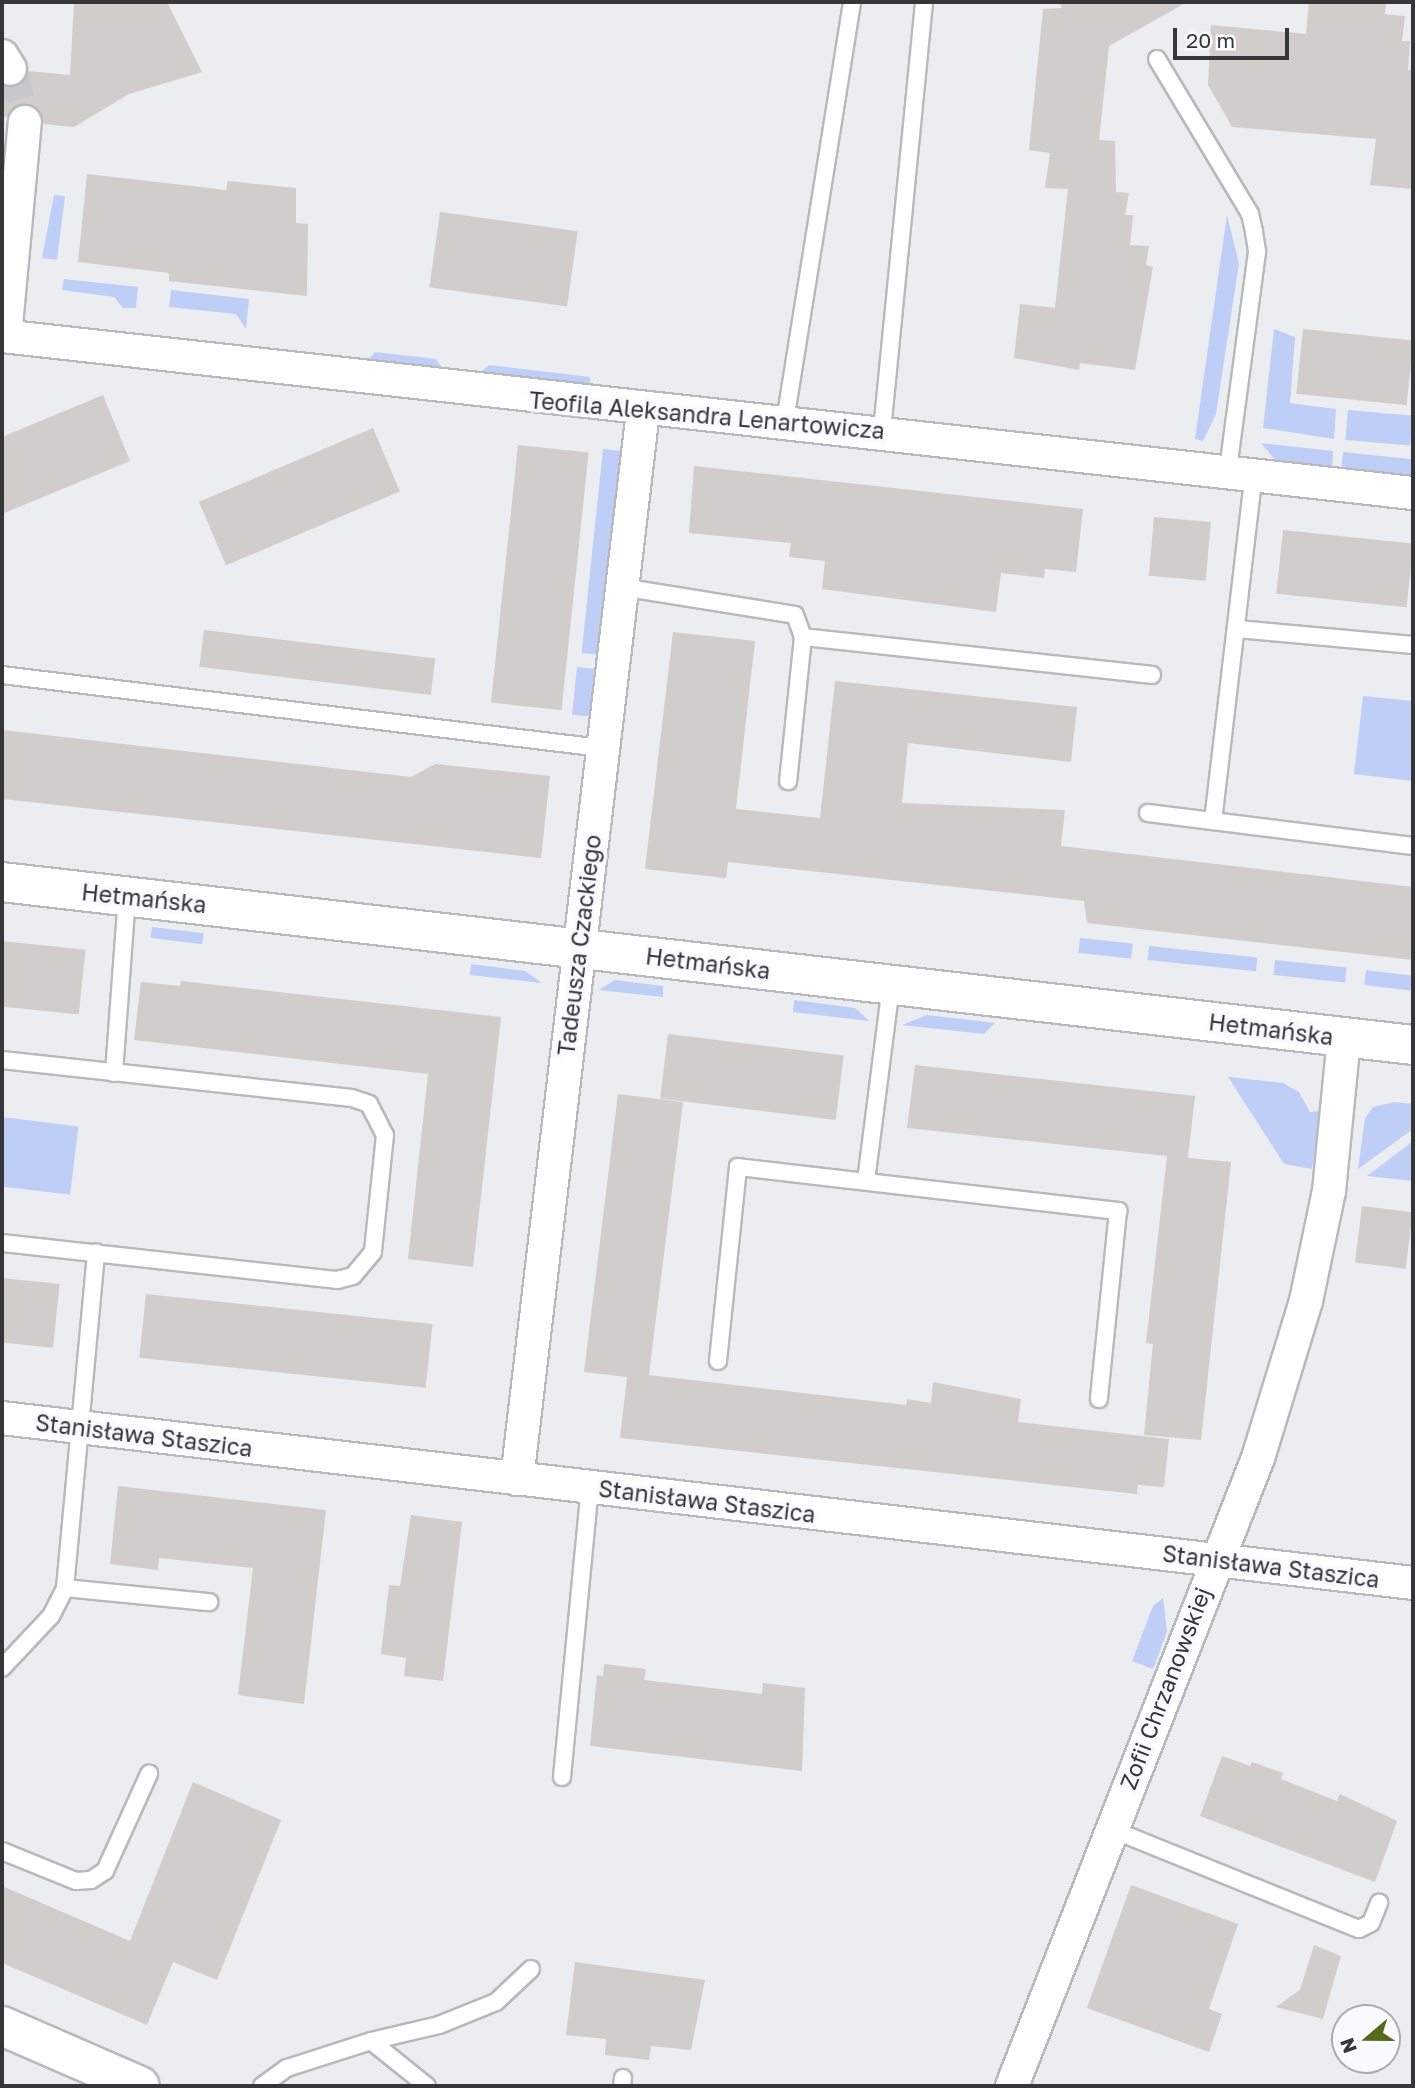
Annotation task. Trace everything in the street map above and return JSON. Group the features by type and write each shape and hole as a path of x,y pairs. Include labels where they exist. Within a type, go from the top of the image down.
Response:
{"street":[{"path":"3,336 25,122"},
{"name":"Teofila Aleksandra Lenartowicza","path":"3,336 643,412 785,421 883,431 1413,493"},
{"name":"Tadeusza Czackiego","path":"517,1479 601,748 643,412"},
{"name":"Hetmańska","path":"2,882 1413,1045"},
{"name":"Zofii Chrzanowskiej","path":"1012,2086 1214,1560 1258,1458 1306,1301 1329,1191 1344,1037"},
{"name":"Stanisława Staszica","path":"2,1418 1413,1583"},
{"path":"2,2026 140,2086"}],"lane":[{"path":"785,421 852,2"},
{"path":"883,431 924,2"},
{"path":"1157,59 1250,214 1257,252 1241,472 1237,629 1213,821"},
{"path":"621,587 780,608 795,615 803,637 788,781"},
{"path":"1237,629 1413,645"},
{"path":"803,637 1152,675"},
{"path":"2,675 601,748"},
{"path":"1148,813 1413,846"},
{"path":"114,1073 127,896"},
{"path":"866,1181 891,985"},
{"path":"2,1060 352,1098 369,1104 385,1135 373,1252 352,1276 337,1280 2,1243"},
{"path":"718,1361 737,1167 1118,1211 1099,1399"},
{"path":"2,1668 51,1616 65,1587 96,1252"},
{"path":"562,1777 590,1487"},
{"path":"65,1587 209,1602"},
{"path":"2,1852 76,1881 91,1880 105,1871 149,1774"},
{"path":"1111,1829 1359,1929 1371,1923 1379,1903"},
{"path":"262,2086 286,2068 371,2041 439,2025 496,2002 531,1969"},
{"path":"371,2041 427,2086"}],"shaded area":[{"path":"54,195 65,196 57,260 42,258"},
{"path":"1227,215 1239,263 1216,414 1203,441 1195,439"},
{"path":"64,279 138,287 136,308 123,308 114,297 62,290"},
{"path":"171,290 249,299 246,329 236,314 169,307"},
{"path":"1274,329 1295,337 1290,403 1336,409 1334,439 1263,428"},
{"path":"375,352 436,359 445,372 365,363"},
{"path":"489,365 590,377 590,389 476,376"},
{"path":"1348,410 1413,416 1410,446 1345,440"},
{"path":"1261,443 1333,451 1332,470 1277,462"},
{"path":"603,449 622,451 600,655 582,653"},
{"path":"1343,452 1413,459 1411,478 1341,471"},
{"path":"577,667 595,669 590,717 572,715"},
{"path":"1363,696 1413,701 1413,781 1354,774"},
{"path":"152,927 204,933 202,944 151,938"},
{"path":"1080,938 1133,944 1131,958 1078,953"},
{"path":"1149,946 1257,957 1256,971 1148,960"},
{"path":"1275,960 1347,968 1345,982 1273,975"},
{"path":"471,964 525,971 542,983 470,975"},
{"path":"1366,970 1413,976 1411,991 1364,985"},
{"path":"615,980 663,986 663,997 599,990"},
{"path":"794,1000 855,1008 869,1021 793,1012"},
{"path":"927,1015 995,1023 984,1034 902,1025"},
{"path":"1228,1077 1283,1083 1299,1092 1310,1112 1320,1111 1312,1169 1284,1164"},
{"path":"1394,1102 1413,1104 1413,1129 1358,1169 1365,1118 1373,1107"},
{"path":"2,1117 78,1126 70,1195 2,1187"},
{"path":"1413,1141 1413,1181 1367,1176"},
{"path":"1163,1598 1167,1632 1153,1669 1132,1661 1153,1606"}],"building":[{"path":"74,2 167,2 202,72 129,94 74,127 43,124 27,104 2,119 2,85 19,85 28,71 70,75"},
{"path":"1059,2 1187,2 1109,46 1099,140 1115,141 1116,192 1129,193 1125,215 1133,215 1130,245 1149,246 1146,265 1153,267 1135,370 1080,363 1079,370 1014,358 1020,304 1055,308 1068,189 1045,188 1050,153 1029,150 1043,9 1062,8"},
{"path":"1309,2 1386,2 1385,14 1405,16 1402,41 1410,41 1408,70 1413,70 1413,189 1370,185 1376,139 1232,127 1208,85 1211,25 1306,34"},
{"path":"87,174 226,190 228,181 296,188 296,223 308,224 307,296 169,281 169,273 78,262"},
{"path":"440,212 578,231 567,307 429,287"},
{"path":"1303,329 1413,341 1407,405 1296,394"},
{"path":"103,395 130,461 2,514 2,437"},
{"path":"373,428 400,492 226,565 199,502"},
{"path":"518,445 589,452 562,710 491,703"},
{"path":"694,466 1083,509 1076,572 1045,569 1044,578 1001,573 996,612 822,589 825,561 789,557 791,543 689,533"},
{"path":"1154,517 1211,522 1206,581 1149,576"},
{"path":"1283,530 1413,544 1407,607 1276,594"},
{"path":"204,630 435,658 431,695 199,667"},
{"path":"673,632 755,641 736,809 820,818 835,681 1077,707 1071,762 908,743 902,803 1065,810 1061,846 1413,887 1413,960 1087,923 1084,901 728,862 726,878 645,869"},
{"path":"2,730 411,777 435,764 550,776 541,858 2,799"},
{"path":"2,941 86,950 79,1014 2,1006"},
{"path":"181,981 501,1017 473,1267 408,1259 428,1074 134,1040 141,982 180,986"},
{"path":"668,1034 844,1056 836,1120 660,1099"},
{"path":"915,1065 1195,1096 1188,1158 1231,1162 1201,1440 1144,1435 1153,1344 1146,1343 1167,1156 907,1128"},
{"path":"618,1094 683,1102 649,1375 906,1405 907,1399 931,1403 933,1382 1021,1399 1018,1422 1169,1439 1164,1487 1138,1485 1137,1494 620,1438 627,1377 584,1372"},
{"path":"1362,1206 1413,1212 1406,1269 1355,1263"},
{"path":"2,1278 60,1284 53,1348 2,1342"},
{"path":"146,1294 432,1324 426,1388 139,1358"},
{"path":"118,1486 326,1510 304,1704 238,1695 253,1568 159,1558 158,1570 110,1564"},
{"path":"411,1515 462,1522 443,1681 404,1676 406,1658 381,1654 389,1585 400,1586"},
{"path":"604,1664 646,1669 644,1680 762,1694 763,1683 805,1688 802,1771 590,1746 597,1675 603,1676"},
{"path":"1222,1756 1250,1766 1252,1762 1283,1773 1281,1779 1337,1801 1340,1794 1397,1821 1375,1882 1200,1816"},
{"path":"193,1782 281,1820 217,1980 173,1962 147,2025 2,1963 2,1886 130,1941"},
{"path":"1131,1885 1238,1924 1209,2009 1222,2014 1209,2052 1087,2008"},
{"path":"1314,1945 1341,1956 1323,2019 1276,2007 1300,1990"},
{"path":"575,1962 705,1980 691,2050 651,2046 649,2060 605,2055 606,2039 566,2035"}],"tunnel":[{"path":"10,69 25,122"}]}
